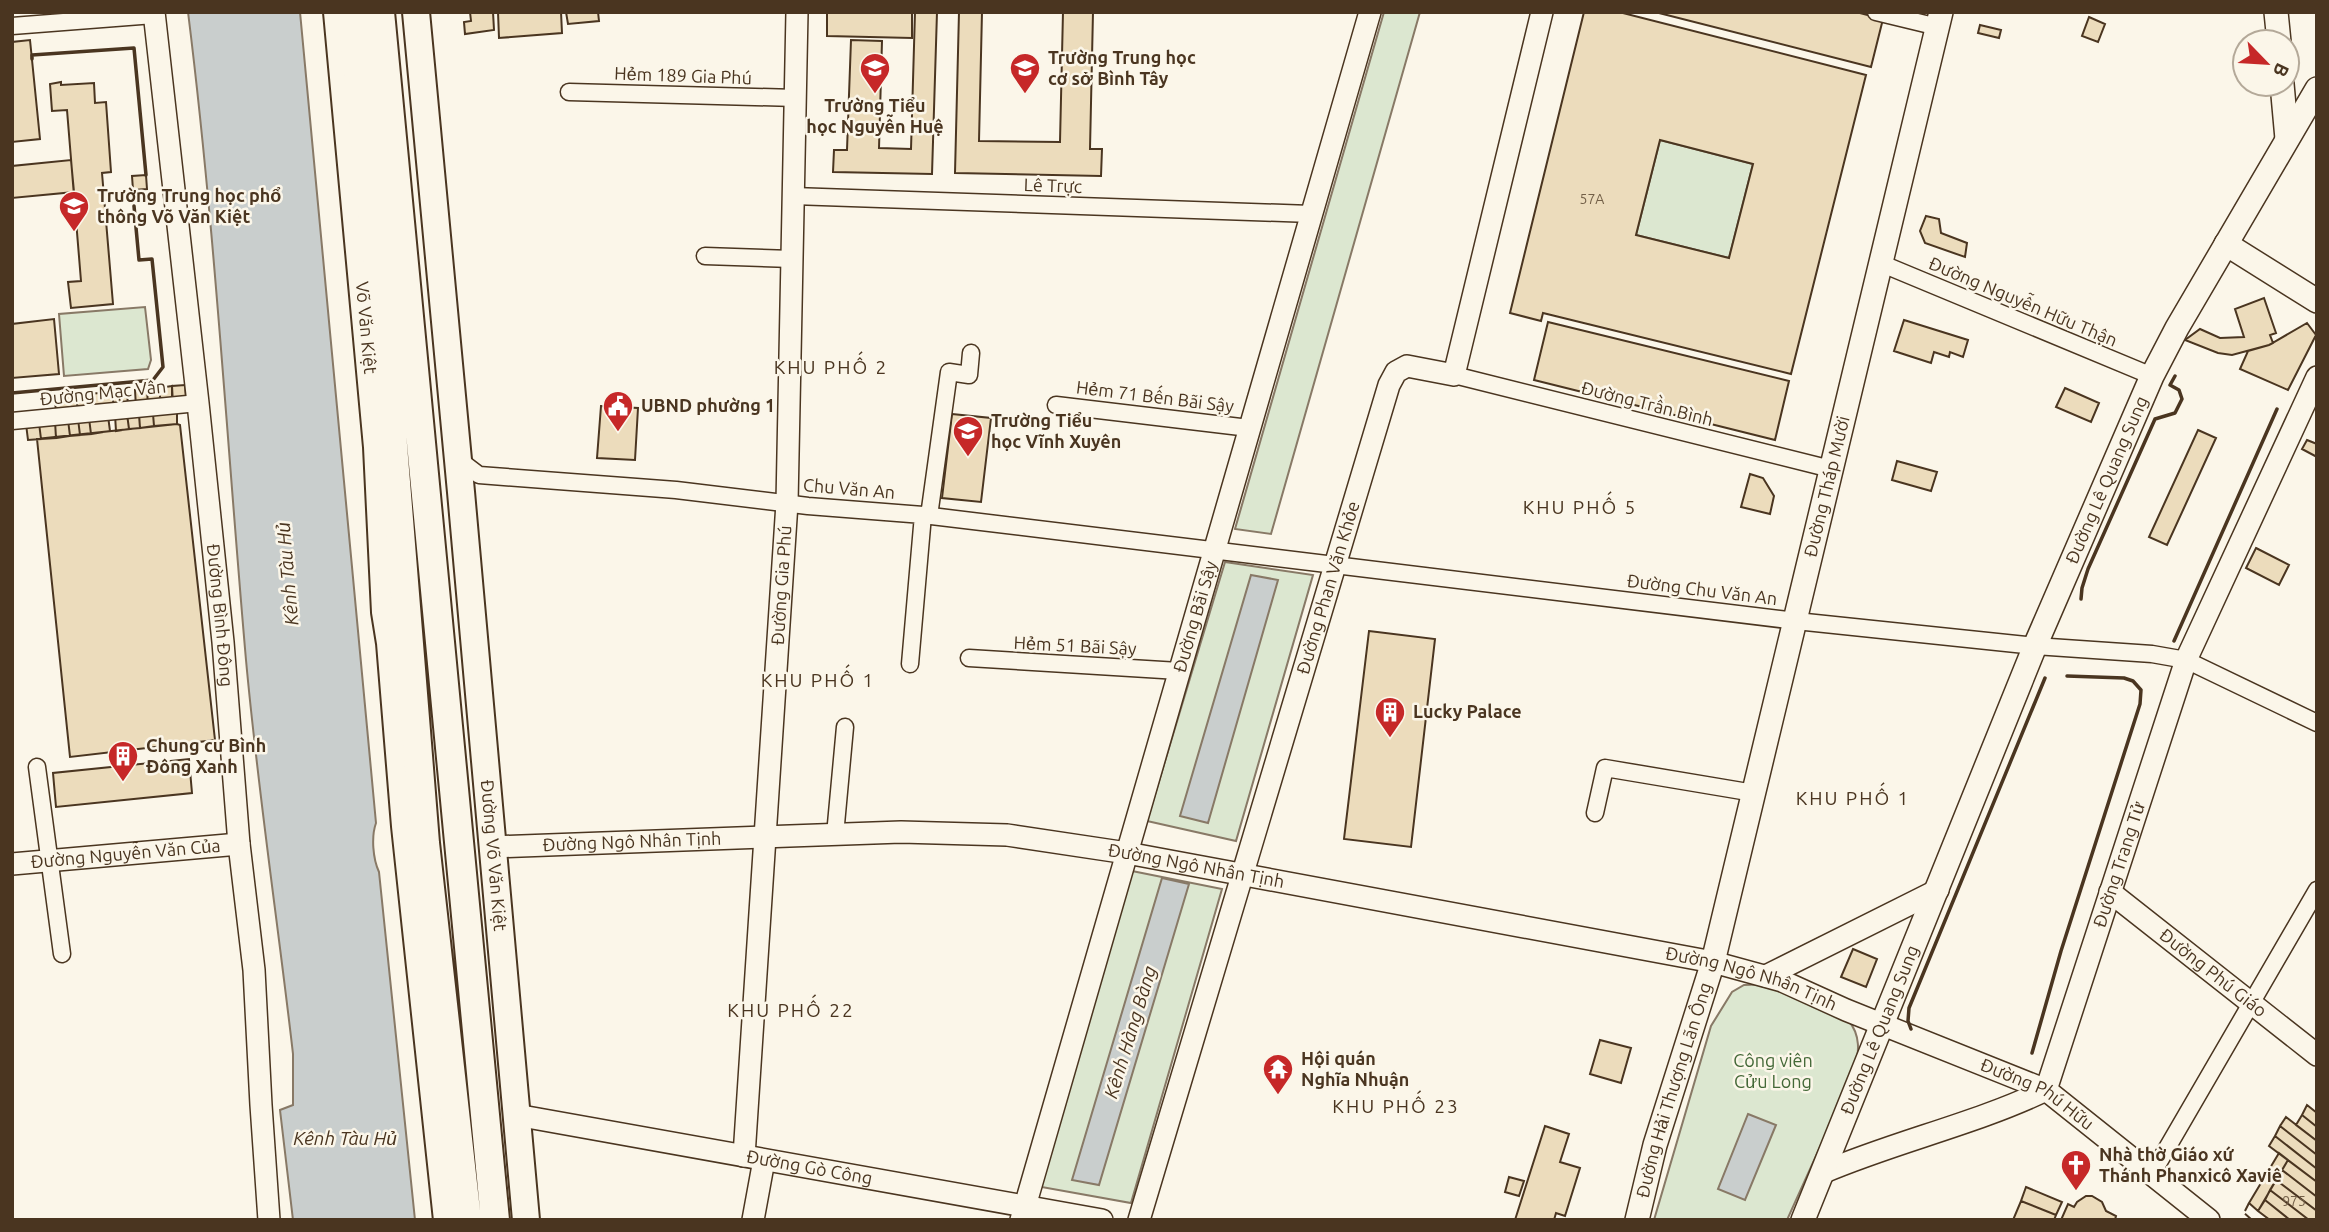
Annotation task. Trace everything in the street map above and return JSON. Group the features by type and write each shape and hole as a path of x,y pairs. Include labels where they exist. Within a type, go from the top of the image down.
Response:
{"highway":[{"name":"Võ Văn Kiệt","path":"352,12 381,296 400,643"},
{"name":"Đường Võ Văn Kiệt","path":"380,12 495,1220"},
{"path":"400,643 467,1220"}],"main road":[{"name":"Võ Văn Kiệt","path":"337,12 377,447 385,612 400,643"},
{"path":"416,12 466,476"},
{"name":"Đường Tháp Mười","path":"1713,962 1939,20"},
{"name":"Đường Lê Quang Sung","path":"1824,1172 2035,646 2152,376 2177,328 2317,89"},
{"path":"2283,98 2287,139"},
{"path":"2226,244 2317,301"},
{"name":"Đường Võ Văn Kiệt","path":"466,476 492,847 526,1220"},
{"path":"400,643 405,826 447,1220"},
{"name":"Đường Hải Thượng Lãn Ông","path":"1637,1220 1655,1145 1713,962"},
{"path":"1803,1220 1824,1172"}],"street":[{"name":"Đường Gia Phú","path":"752,1220 766,837 787,503 797,12"},
{"name":"Đường Bãi Sậy","path":"1023,1213 1370,12"},
{"path":"1454,375 1542,12"},
{"path":"1876,12 1939,20"},
{"path":"12,26 68,17 154,14"},
{"name":"Đường Bình Đông","path":"154,14 223,642 239,844 254,970 269,1220"},
{"name":"Hẻm 189 Gia Phú","path":"569,92 796,98"},
{"name":"Lê Trực","path":"793,196 1311,214"},
{"path":"705,256 792,260"},
{"name":"Đường Nguyễn Hữu Thận","path":"1880,263 2152,376"},
{"path":"910,664 926,515 949,372 969,374 971,353"},
{"name":"Đường Phan Văn Khỏe","path":"1139,1220 1392,378 1402,368 1413,365 1454,375"},
{"name":"Đường Trần Bình","path":"1454,375 1831,469"},
{"name":"Đường Trang Tử","path":"2046,1090 2186,660 2317,377"},
{"name":"Đường Mạc Vân","path":"12,421 198,403"},
{"name":"Hẻm 71 Bến Bãi Sậy","path":"1056,405 1250,428"},
{"name":"Chu Văn An","path":"466,476 676,490 926,515 1214,549"},
{"name":"Đường Chu Văn An","path":"1214,549 1796,621 2035,646 2141,653 2186,660 2317,723"},
{"name":"Hẻm 51 Bãi Sậy","path":"969,659 1179,671"},
{"path":"835,835 845,727"},
{"path":"37,767 62,954"},
{"path":"1595,813 1605,768 1754,793"},
{"name":"Đường Ngô Nhân Tịnh","path":"492,847 901,831 976,833 1052,841 1713,962 1766,976 1882,1024"},
{"name":"Đường Nguyễn Văn Của","path":"12,864 239,844"},
{"path":"1766,976 1938,890"},
{"path":"2152,1174 2317,890"},
{"name":"Đường Phú Giáo","path":"2110,892 2317,1055"},
{"name":"Đường Phú Hữu","path":"1882,1024 2046,1090 2209,1220"},
{"path":"1824,1172 2001,1109 2046,1090"},
{"name":"Đường Gò Công","path":"516,1115 754,1158 1023,1213 1102,1220"}],"green space":[{"path":"1384,12 1420,12 1271,534 1235,529"},
{"path":"1660,140 1753,164 1729,258 1636,235"},
{"path":"145,307 151,360 148,369 64,376 59,314"},
{"path":"1225,562 1313,575 1236,841 1147,821"},
{"path":"1132,871 1222,889 1131,1203 1036,1186"},
{"name":"Công viên Cửu Long","path":"1770,984 1848,1020 1858,1044 1855,1070 1787,1220 1654,1220 1711,1026 1732,992 1744,985"}],"water":[{"name":"Kênh Tàu Hủ","path":"188,12 300,12 376,823 373,848 379,872 415,1220 293,1220 280,1110 293,1105 293,1054 251,709 213,255"},
{"path":"1251,575 1278,580 1208,823 1180,816"},
{"name":"Kênh Hàng Bàng","path":"1162,878 1189,884 1099,1185 1072,1180"},
{"path":"1748,1114 1776,1125 1745,1200 1718,1189"}],"building":[{"path":"470,12 493,12 494,30 465,34 464,22 471,21"},
{"path":"498,12 561,12 562,33 499,38"},
{"path":"566,12 598,12 599,21 568,24"},
{"path":"827,12 912,12 912,38 827,36"},
{"path":"915,12 937,12 932,174 833,172 834,150 847,150 851,40 882,41 879,148 911,149"},
{"path":"959,12 982,12 979,141 1060,142 1063,12 1093,12 1090,149 1102,149 1101,176 955,173"},
{"path":"1584,12 1619,12 1866,75 1791,374 1543,313 1541,321 1510,313","holes":["1660,140 1753,164 1729,258 1636,235"]},
{"path":"1655,12 1856,12 1883,19 1871,67"},
{"path":"2089,17 2105,24 2098,42 2082,36"},
{"path":"1980,25 2001,30 1999,38 1978,33"},
{"path":"30,40 40,139 12,142 12,42"},
{"path":"61,82 61,85 94,83 95,103 106,102 111,172 102,173 113,304 71,308 68,282 81,281 67,110 52,111 50,84"},
{"path":"71,160 74,192 12,198 12,166"},
{"path":"146,175 147,189 133,190 132,176"},
{"path":"1926,216 1939,219 1941,233 1967,243 1965,257 1925,243 1920,231"},
{"path":"2264,298 2276,333 2270,335 2273,343 2232,355 2218,353 2185,340 2200,329 2220,338 2244,337 2235,309"},
{"path":"54,319 59,374 12,378 12,324"},
{"path":"1904,320 1968,340 1963,357 1950,352 1949,357 1934,352 1931,363 1894,351"},
{"path":"1548,322 1789,381 1775,440 1534,380"},
{"path":"2307,323 2316,335 2288,390 2240,369 2248,351 2269,345"},
{"path":"185,385 186,399 172,400 172,386"},
{"path":"172,386 173,404 161,404 159,388"},
{"path":"159,388 161,404 148,406 147,389"},
{"path":"2065,388 2099,403 2091,422 2056,407"},
{"path":"147,389 148,406 136,407 135,390"},
{"path":"127,391 128,407 114,408 112,392"},
{"path":"112,392 114,408 89,410 88,394"},
{"path":"76,394 88,394 89,410 78,412"},
{"path":"76,394 78,412 56,414 55,397"},
{"name":"UBND phường 1","path":"601,406 638,408 635,460 597,458"},
{"path":"177,412 177,424 154,426 153,414"},
{"path":"139,413 140,428 129,429 127,414"},
{"path":"127,414 129,429 116,431 115,415"},
{"path":"153,414 154,426 140,428 139,415"},
{"path":"952,414 991,418 981,502 942,498"},
{"path":"108,416 110,431 91,434 89,418"},
{"path":"89,418 91,434 80,435 78,419"},
{"path":"78,419 80,435 70,436 68,420"},
{"path":"68,420 70,436 56,438 55,421"},
{"path":"55,421 56,438 41,439 39,423"},
{"path":"39,423 41,439 28,440 26,424"},
{"path":"180,425 215,740 70,757 37,439"},
{"path":"2198,430 2216,438 2167,545 2149,537"},
{"path":"2307,440 2317,444 2317,457 2302,449"},
{"path":"1897,461 1937,472 1931,491 1892,480"},
{"path":"1750,474 1763,478 1774,496 1770,514 1741,507"},
{"path":"2256,548 2289,565 2279,585 2246,568"},
{"name":"Lucky Palace","path":"1369,631 1435,639 1411,847 1344,839"},
{"name":"Chung cư Bình Đông Xanh","path":"189,759 192,793 56,807 53,773"},
{"path":"1853,949 1877,959 1866,987 1841,977"},
{"path":"1600,1040 1631,1048 1621,1083 1590,1074"},
{"path":"2307,1105 2317,1113 2317,1127 2302,1115"},
{"path":"2302,1115 2317,1127 2317,1141 2296,1125"},
{"path":"2286,1117 2317,1141 2317,1155 2280,1126"},
{"path":"1545,1126 1569,1134 1560,1162 1580,1168 1565,1216 1556,1213 1554,1220 1515,1220"},
{"path":"2280,1126 2317,1155 2317,1169 2275,1136"},
{"path":"2275,1136 2317,1169 2317,1182 2269,1146"},
{"path":"2279,1153 2288,1160 2258,1211 2249,1203"},
{"path":"2288,1160 2317,1182 2317,1197 2282,1170"},
{"path":"2282,1170 2317,1197 2317,1211 2276,1180"},
{"path":"1509,1177 1524,1181 1519,1196 1505,1192"},
{"path":"2276,1180 2317,1211 2317,1220 2309,1220 2270,1190"},
{"path":"2026,1187 2062,1202 2056,1215 2021,1201"},
{"path":"2270,1190 2309,1220 2290,1220 2265,1200"},
{"path":"2086,1196 2092,1196 2102,1202 2106,1211 2116,1216 2115,1220 2061,1220 2068,1204 2074,1207"},
{"path":"2265,1200 2290,1220 2270,1220 2258,1211"},
{"path":"2021,1201 2056,1215 2054,1220 2013,1220"}],"fence":[{"path":"2249,1203 2244,1213 2252,1220"}],"wall":[{"path":"32,59 32,55 134,48 146,175"},
{"path":"12,393 153,380 163,367 152,259 139,260 134,206"},
{"path":"2081,599 2088,569 2155,419 2175,413 2182,399 2179,390 2170,385 2175,376"},
{"path":"2174,641 2277,409"},
{"path":"2032,1053 2061,951 2140,704 2141,690 2133,681 2124,678 2067,676"},
{"path":"1911,1029 1908,1021 1909,1008 2045,678"}],"place":[{"name":"Trường Tiểu học Nguyễn Huệ","path":"875,95"},
{"name":"Trường Trung học cơ sở Bình Tây","path":"1025,95"},
{"name":"Trường Trung học phổ thông Võ Văn Kiệt","path":"74,233"},
{"name":"UBND phường 1","path":"618,433"},
{"name":"Trường Tiểu học Vĩnh Xuyên","path":"968,458"},
{"name":"Lucky Palace","path":"1390,739"},
{"name":"Chung cư Bình Đông Xanh","path":"123,783"},
{"name":"Hội quán Nghĩa Nhuận","path":"1278,1096"},
{"name":"Nhà thờ Giáo xứ Thánh Phanxicô Xaviê","path":"2076,1192"}],"district":[{"name":"KHU PHỐ 2","path":"831,367"},
{"name":"KHU PHỐ 5","path":"1580,507"},
{"name":"KHU PHỐ 1","path":"818,680"},
{"name":"KHU PHỐ 1","path":"1853,798"},
{"name":"KHU PHỐ 22","path":"791,1010"},
{"name":"KHU PHỐ 23","path":"1396,1106"}]}
